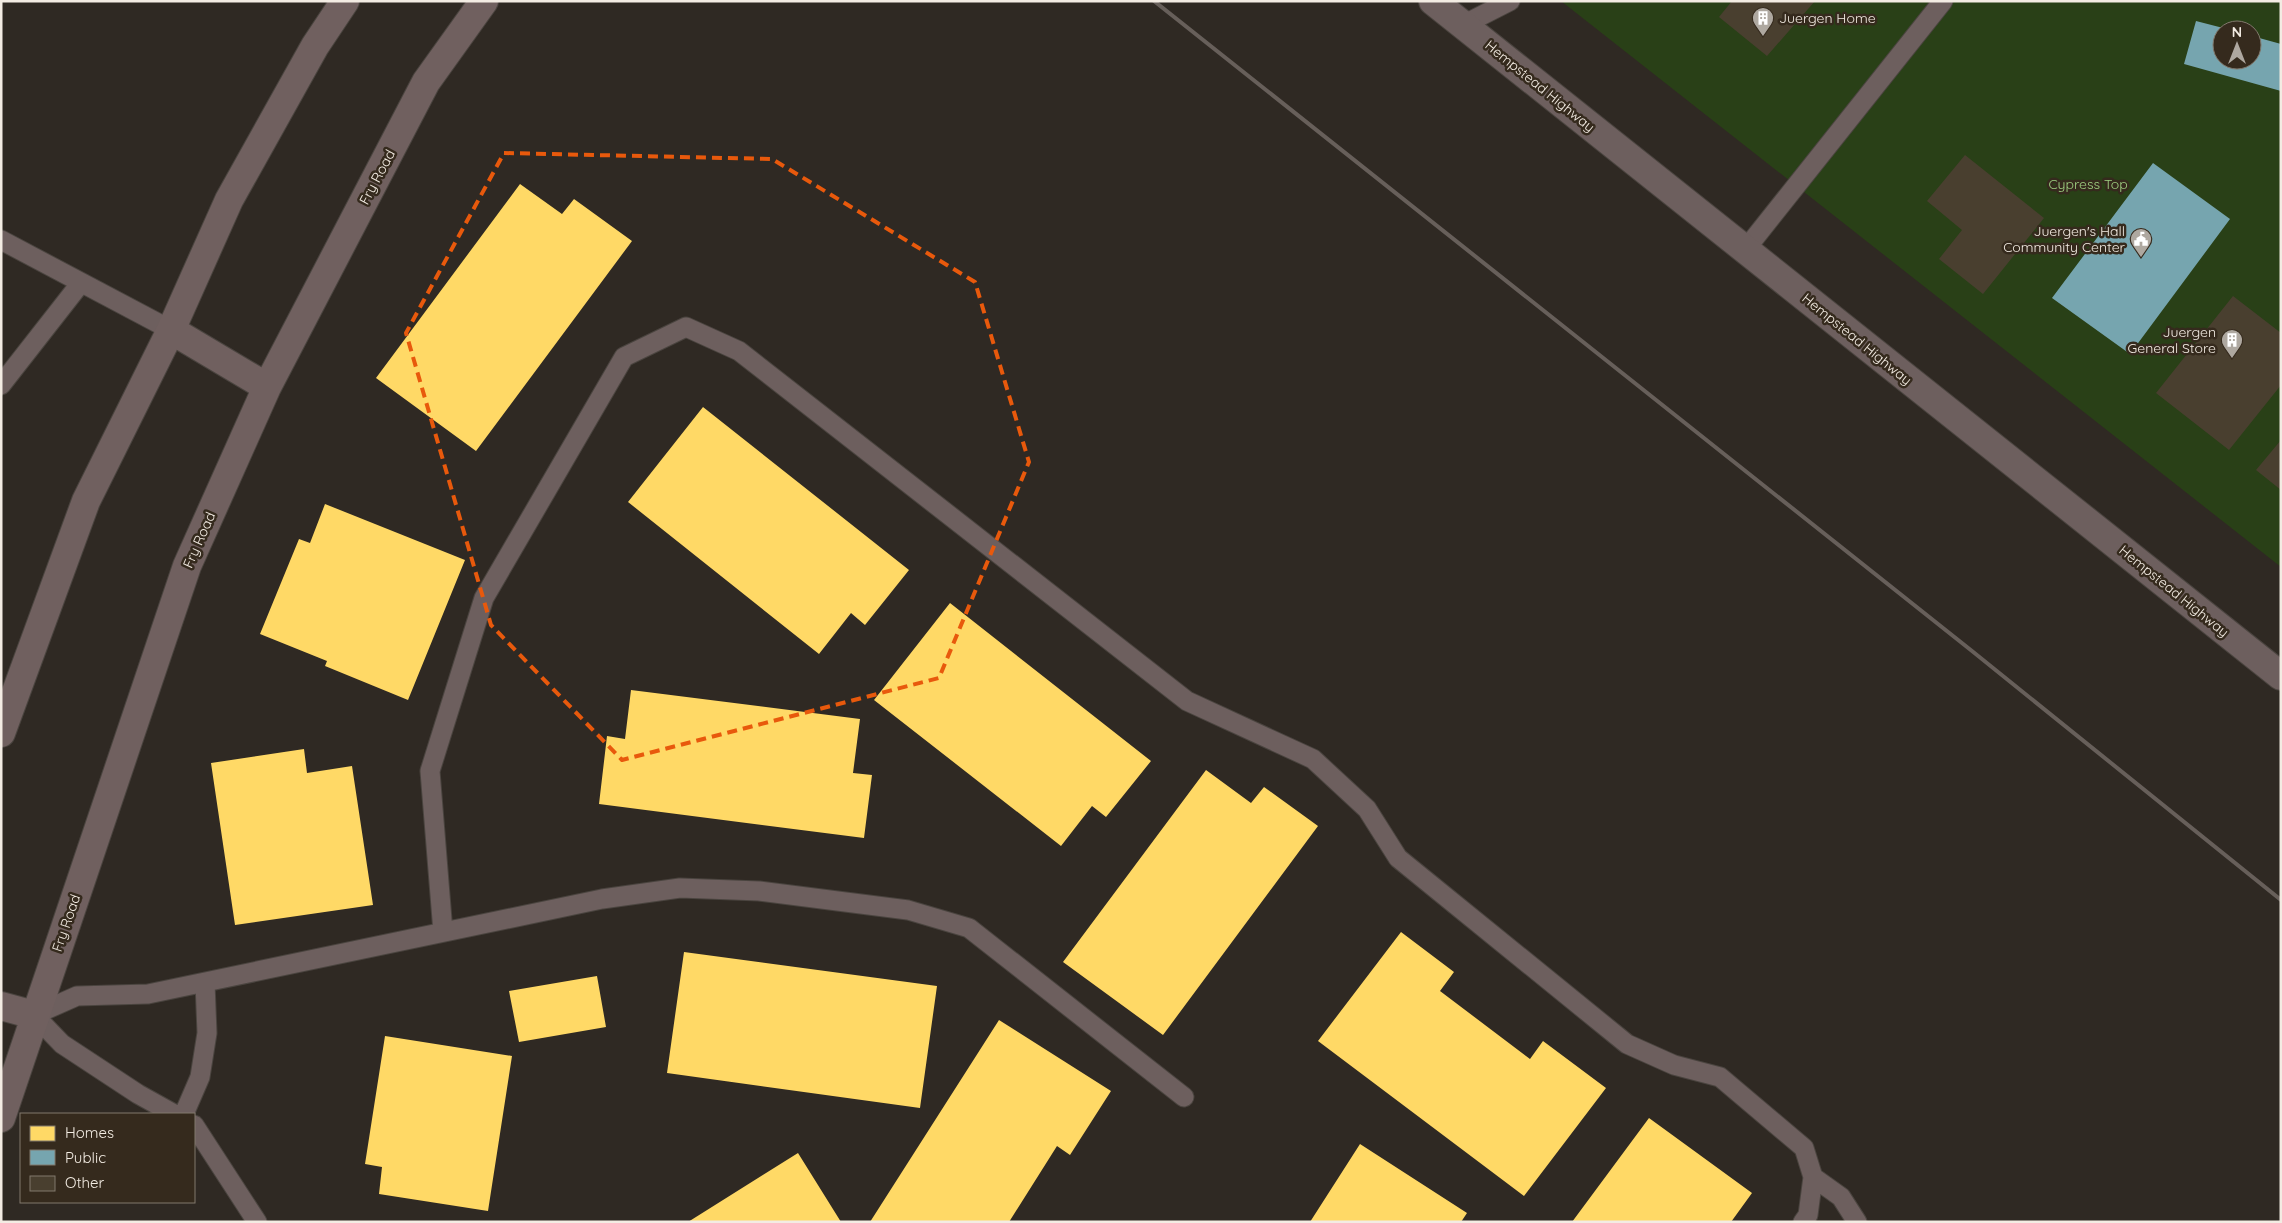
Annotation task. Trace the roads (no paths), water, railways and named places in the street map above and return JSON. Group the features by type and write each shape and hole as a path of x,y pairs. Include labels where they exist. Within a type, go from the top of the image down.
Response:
{"main road":[{"path":"1,733 86,500 171,330 229,200 315,46 345,1"},
{"name":"Fry Road","path":"1,1118 34,1015 187,566 267,386 426,82 484,1"},
{"path":"171,330 267,386"},
{"path":"1,1006 34,1015"}],"street":[{"name":"Hempstead Highway","path":"1433,1 2281,676"}],"lane":[{"path":"1463,25 1510,1"},
{"path":"1745,250 1943,1"},
{"path":"1,240 80,284 171,330"},
{"path":"1,385 80,284"},
{"path":"443,932 430,772 484,598 624,357 686,327 738,351 1187,701 1314,759 1367,809 1398,858 1627,1044 1674,1065 1720,1077 1804,1148 1813,1177 1808,1215 1803,1222"},
{"path":"172,1113 138,1094 62,1044 34,1015 77,996 148,994 602,899 680,888 759,891 908,910 969,928 1184,1097"},
{"path":"184,1113 200,1077 208,1033 205,983"},
{"path":"195,1127 257,1222"},
{"path":"1813,1177 1841,1197 1856,1222"}],"railway":[{"path":"1154,1 1972,651 2281,900"}],"place":[{"name":"Juergen Home","path":"1763,37"},
{"name":"Juergen's Hall Community Center","path":"2141,258"},
{"name":"Juergen General Store","path":"2232,359"}],"park label":[{"name":"Cypress Top","path":"2088,184"}]}
